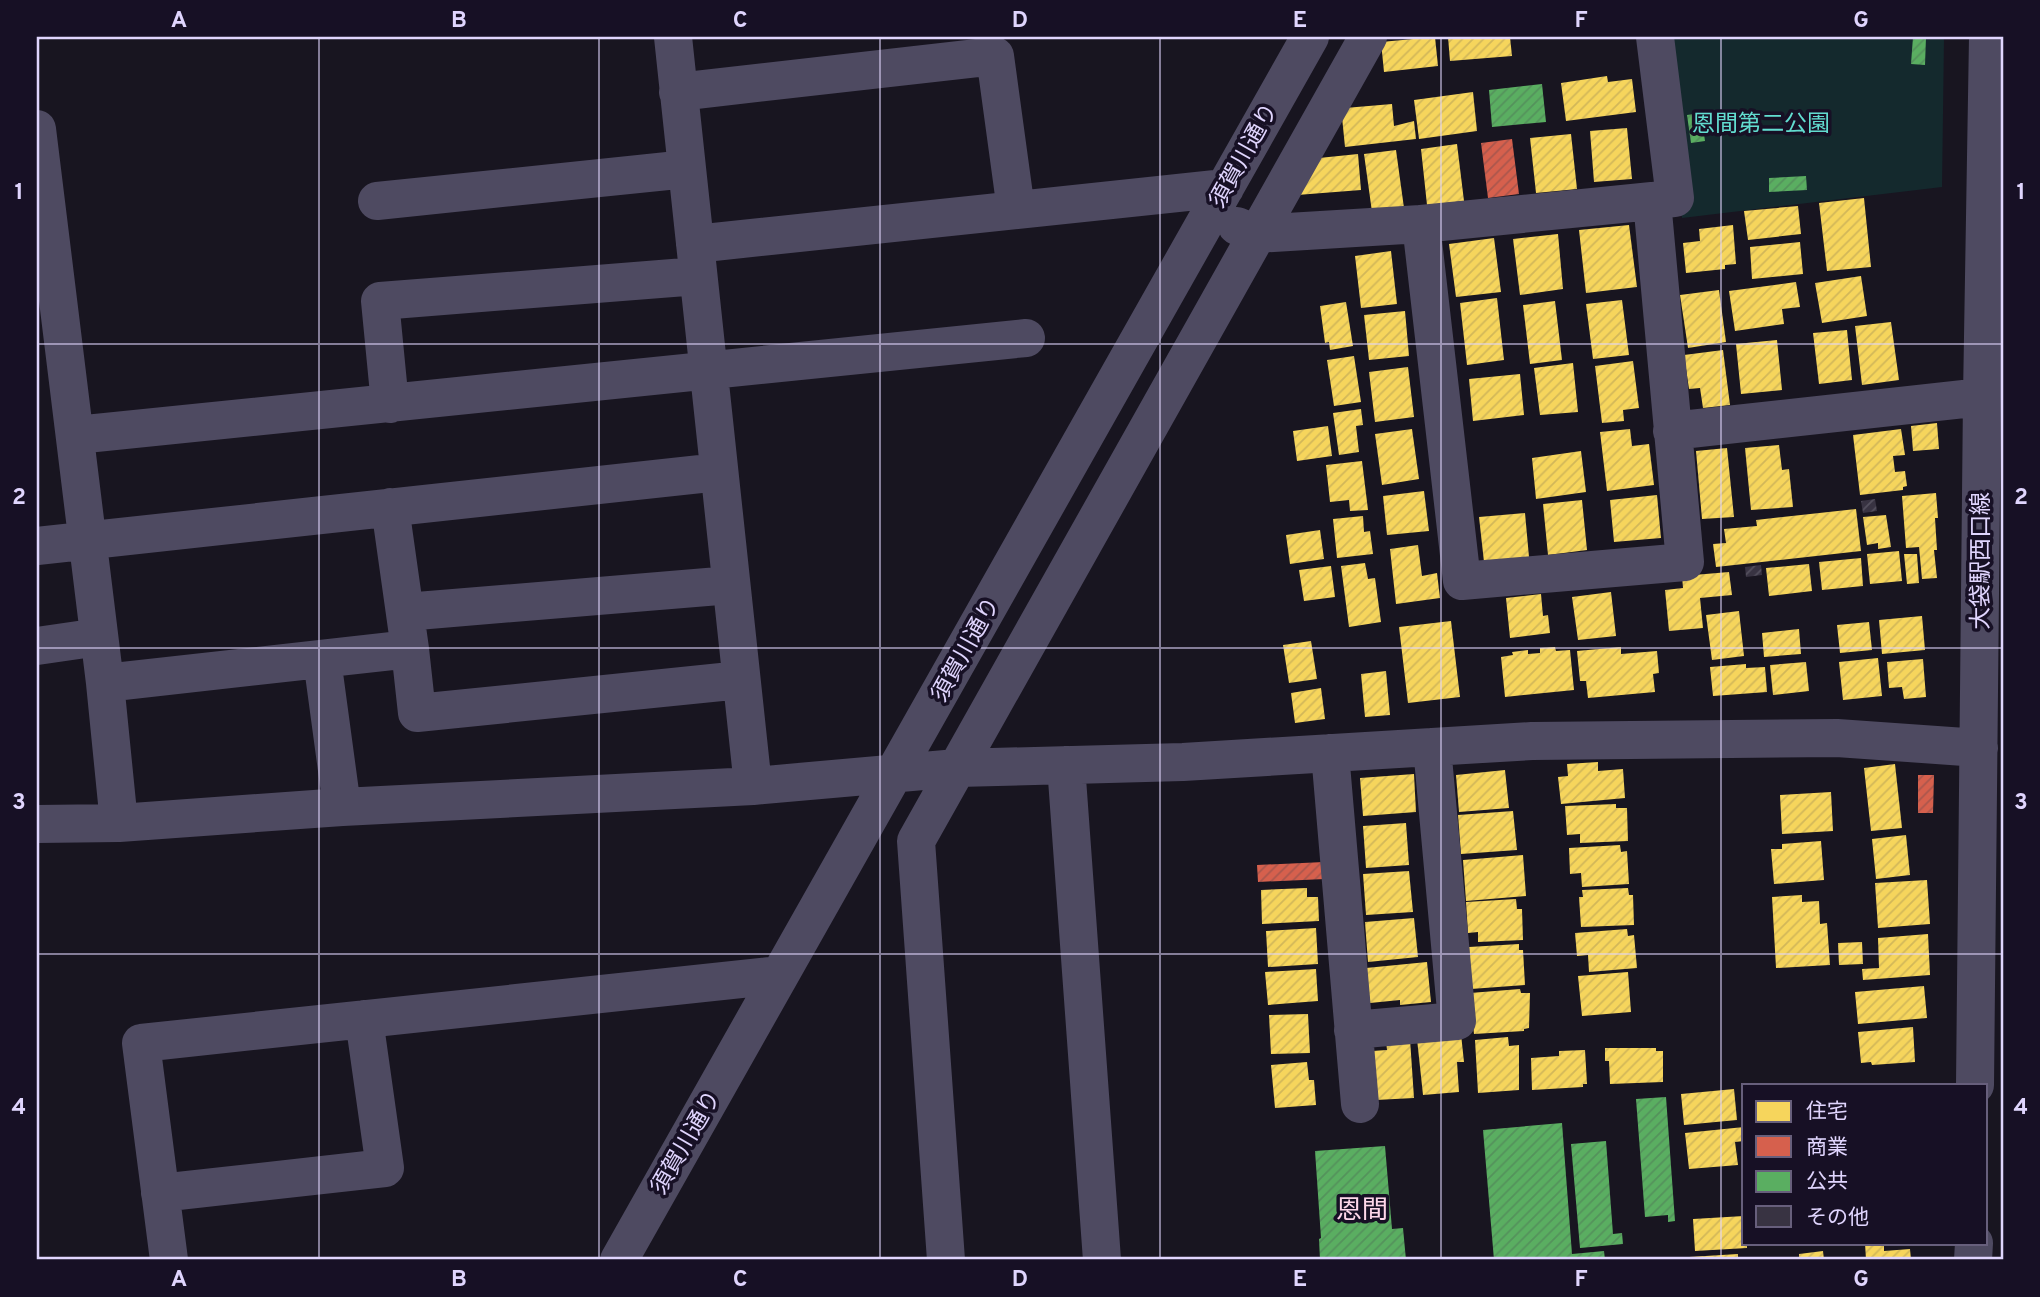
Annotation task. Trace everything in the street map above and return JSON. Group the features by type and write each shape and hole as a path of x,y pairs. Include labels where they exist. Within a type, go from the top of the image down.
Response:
{"street":[{"path":"673,37 753,786"},
{"name":"須賀川通り","path":"618,1260 1310,37"},
{"path":"947,1260 916,841 1368,37"},
{"path":"390,404 380,301 696,260 1016,210 1217,201 1256,234 1421,224 1675,198 1655,37"},
{"name":"大袋駅西口線","path":"1975,1084 1988,37"},
{"path":"678,92 995,55 1016,210"},
{"path":"37,129 44,240 76,435 106,684 119,823"},
{"path":"377,201 687,169"},
{"path":"1421,224 1462,581 1685,562 1652,201"},
{"path":"76,435 1026,338"},
{"path":"1672,431 1982,397"},
{"path":"37,546 719,472"},
{"path":"390,507 417,713 741,680"},
{"path":"106,684 322,659 407,631 731,585"},
{"path":"37,646 99,637"},
{"path":"322,659 342,807"},
{"path":"37,824 119,823 342,807 753,786 957,768 1182,762 1532,741 1837,738 1979,748"},
{"path":"1353,1030 1457,1021 1432,747"},
{"path":"1331,753 1360,1104"},
{"path":"1066,765 1101,1260"},
{"path":"169,1260 141,1043 780,975"},
{"path":"160,1192 385,1168 364,1019"}],"green space":[{"name":"恩間第二公園","path":"1658,37 1944,37 1942,187 1682,218"}],"building: 住宅":[{"path":"1435,37 1438,66 1384,72 1381,42"},
{"path":"1448,37 1510,37 1512,56 1450,61"},
{"path":"1607,76 1608,82 1632,79 1636,112 1566,121 1561,83"},
{"path":"1473,92 1477,131 1419,139 1414,100"},
{"path":"1392,104 1394,126 1414,121 1416,139 1345,147 1342,117 1345,108"},
{"path":"1627,128 1632,179 1594,182 1590,131"},
{"path":"1571,134 1577,189 1536,193 1530,138"},
{"path":"1457,144 1464,201 1427,205 1421,149"},
{"path":"1396,150 1404,208 1372,212 1364,154"},
{"path":"1358,154 1361,190 1297,195 1319,158"},
{"path":"1864,198 1871,267 1827,271 1819,203"},
{"path":"1798,206 1801,234 1748,240 1744,211"},
{"path":"1629,225 1637,287 1586,293 1579,230"},
{"path":"1733,225 1736,264 1725,265 1725,269 1686,273 1683,243 1700,241 1699,229"},
{"path":"1558,234 1563,289 1520,295 1513,239"},
{"path":"1494,238 1501,292 1456,297 1449,244"},
{"path":"1800,242 1803,274 1752,279 1750,247"},
{"path":"1391,251 1397,304 1361,308 1355,256"},
{"path":"1861,276 1867,316 1822,323 1815,283"},
{"path":"1796,282 1800,307 1782,309 1784,324 1735,331 1729,291"},
{"path":"1719,290 1726,342 1688,348 1680,295"},
{"path":"1497,298 1504,360 1467,365 1460,303"},
{"path":"1622,300 1629,355 1593,359 1586,304"},
{"path":"1555,301 1562,360 1530,364 1523,305"},
{"path":"1346,302 1353,346 1330,350 1329,342 1325,343 1320,306"},
{"path":"1405,311 1409,356 1369,360 1364,315"},
{"path":"1891,322 1899,380 1862,385 1855,326"},
{"path":"1847,330 1852,380 1819,384 1813,333"},
{"path":"1777,340 1782,390 1741,394 1736,344"},
{"path":"1723,350 1730,405 1703,408 1700,388 1689,389 1684,355"},
{"path":"1354,356 1361,402 1334,406 1327,360"},
{"path":"1633,361 1639,408 1623,410 1624,421 1602,423 1595,366"},
{"path":"1573,363 1578,412 1540,415 1534,368"},
{"path":"1408,367 1414,417 1375,422 1369,372"},
{"path":"1520,374 1524,415 1473,421 1469,379"},
{"path":"1361,409 1363,425 1356,426 1359,452 1339,455 1333,413"},
{"path":"1937,423 1939,449 1913,451 1911,426"},
{"path":"1328,426 1332,456 1297,461 1293,431"},
{"path":"1412,429 1419,479 1382,485 1375,434"},
{"path":"1630,429 1632,446 1649,444 1654,485 1607,491 1600,432"},
{"path":"1901,429 1905,455 1893,456 1895,472 1905,471 1907,486 1903,487 1903,490 1860,495 1853,435"},
{"path":"1779,445 1782,470 1789,469 1793,507 1751,510 1745,448"},
{"path":"1727,448 1734,517 1702,519 1696,451"},
{"path":"1581,451 1586,492 1536,499 1532,458"},
{"path":"1362,461 1368,510 1350,511 1349,500 1330,502 1326,465"},
{"path":"1424,491 1429,531 1387,535 1383,496"},
{"path":"1936,493 1937,550 1934,550 1937,578 1922,579 1919,547 1906,548 1902,496"},
{"path":"1657,495 1661,538 1614,542 1610,500"},
{"path":"1582,500 1587,550 1548,555 1543,504"},
{"path":"1856,509 1861,551 1716,567 1713,544 1726,543 1724,529 1757,526 1756,520"},
{"path":"1525,513 1529,557 1484,562 1479,517"},
{"path":"1886,515 1891,547 1878,549 1878,543 1867,545 1863,517"},
{"path":"1363,516 1364,532 1370,531 1373,554 1337,558 1333,519"},
{"path":"1320,530 1324,559 1290,564 1286,535"},
{"path":"1418,545 1422,576 1437,573 1440,598 1396,604 1390,549"},
{"path":"1899,551 1902,581 1870,584 1867,554"},
{"path":"1904,554 1917,554 1919,583 1907,584"},
{"path":"1861,558 1863,586 1822,590 1819,562"},
{"path":"1365,563 1368,579 1375,578 1381,622 1349,627 1341,566"},
{"path":"1809,564 1812,591 1769,596 1766,568"},
{"path":"1331,566 1335,597 1304,601 1299,570"},
{"path":"1729,572 1732,595 1700,598 1703,628 1669,631 1665,590 1683,588 1682,576"},
{"path":"1611,592 1616,636 1578,640 1572,597"},
{"path":"1541,594 1543,616 1548,615 1550,633 1510,638 1506,598"},
{"path":"1739,611 1744,656 1712,660 1706,615"},
{"path":"1922,616 1925,650 1882,654 1879,620"},
{"path":"1451,621 1460,697 1408,703 1399,627"},
{"path":"1869,622 1872,650 1840,653 1837,625"},
{"path":"1799,629 1801,654 1764,657 1762,633"},
{"path":"1311,641 1317,679 1289,683 1283,645"},
{"path":"1555,647 1556,651 1570,650 1574,690 1505,697 1501,657 1528,650 1528,654 1540,653 1540,648"},
{"path":"1621,647 1621,654 1657,651 1659,673 1653,674 1655,692 1588,698 1586,681 1580,681 1577,651"},
{"path":"1878,658 1882,696 1843,700 1839,662"},
{"path":"1923,659 1926,697 1904,699 1902,687 1889,688 1887,662"},
{"path":"1806,662 1809,691 1773,695 1770,665"},
{"path":"1746,664 1746,668 1765,667 1767,692 1713,696 1710,667"},
{"path":"1386,671 1390,715 1365,717 1361,674"},
{"path":"1321,688 1325,719 1295,723 1291,693"},
{"path":"1598,762 1598,771 1623,769 1625,798 1561,804 1558,777 1568,776 1567,764"},
{"path":"1895,764 1902,828 1871,831 1864,768"},
{"path":"1505,770 1509,808 1459,812 1456,775"},
{"path":"1414,774 1416,812 1363,816 1360,778"},
{"path":"1831,792 1833,831 1782,834 1780,795"},
{"path":"1616,804 1616,808 1627,808 1628,841 1580,843 1580,834 1567,835 1565,806"},
{"path":"1513,811 1517,850 1461,854 1458,815"},
{"path":"1406,823 1409,865 1366,868 1363,826"},
{"path":"1906,835 1910,875 1876,879 1872,839"},
{"path":"1821,841 1824,880 1774,884 1771,849 1782,849 1782,844"},
{"path":"1620,845 1621,852 1627,851 1629,884 1582,887 1581,873 1570,874 1569,848"},
{"path":"1523,855 1526,896 1466,901 1463,860"},
{"path":"1409,871 1413,912 1366,915 1363,874"},
{"path":"1927,880 1930,924 1878,928 1875,883"},
{"path":"1307,888 1307,897 1318,897 1319,921 1262,924 1261,890"},
{"path":"1628,888 1629,895 1633,895 1634,925 1581,927 1579,897 1583,897 1582,890"},
{"path":"1802,895 1802,902 1819,901 1820,924 1827,923 1830,965 1776,968 1772,897"},
{"path":"1516,899 1517,909 1522,909 1523,940 1478,942 1478,932 1468,933 1466,902"},
{"path":"1414,918 1418,957 1368,962 1365,922"},
{"path":"1316,928 1318,964 1268,967 1266,931"},
{"path":"1627,929 1628,936 1634,935 1637,968 1589,972 1588,955 1577,956 1575,933"},
{"path":"1928,934 1930,975 1863,980 1862,969 1879,968 1878,938"},
{"path":"1862,942 1863,964 1839,965 1838,943"},
{"path":"1519,944 1519,950 1523,950 1525,985 1471,989 1469,947"},
{"path":"1427,962 1431,1002 1400,1005 1400,1000 1370,1003 1366,968"},
{"path":"1316,969 1318,1001 1268,1005 1265,972"},
{"path":"1628,972 1631,1012 1582,1016 1578,976"},
{"path":"1924,986 1927,1018 1858,1024 1855,992"},
{"path":"1520,989 1521,993 1530,993 1529,1028 1524,1031 1474,1034 1470,993"},
{"path":"1308,1014 1310,1053 1271,1054 1269,1015"},
{"path":"1913,1027 1915,1062 1872,1065 1871,1062 1861,1063 1858,1032"},
{"path":"1461,1034 1464,1062 1457,1062 1459,1092 1423,1095 1417,1039"},
{"path":"1508,1037 1509,1046 1519,1045 1519,1090 1478,1093 1475,1040"},
{"path":"1410,1039 1414,1098 1376,1100 1372,1051 1387,1050 1386,1041"},
{"path":"1605,1048 1656,1048 1656,1051 1663,1051 1663,1082 1610,1084 1609,1061 1605,1061"},
{"path":"1585,1050 1587,1084 1583,1084 1583,1087 1532,1090 1531,1058 1559,1056 1559,1051"},
{"path":"1307,1062 1309,1080 1314,1080 1316,1105 1275,1108 1271,1065"},
{"path":"1734,1089 1737,1120 1684,1125 1681,1094"},
{"path":"1742,1127 1742,1141 1735,1142 1738,1165 1689,1169 1685,1133"},
{"path":"1742,1216 1742,1244 1747,1244 1747,1248 1695,1251 1693,1219"},
{"path":"1865,1244 1884,1244 1884,1251 1910,1249 1911,1260 1866,1260"},
{"path":"1823,1251 1824,1260 1799,1260 1799,1254"},
{"path":"1738,1254 1738,1260 1689,1260 1689,1257"}],"building: 商業":[{"path":"1512,139 1519,194 1488,198 1481,143"},
{"path":"1918,775 1934,775 1933,813 1918,813"},
{"path":"1324,862 1325,879 1258,882 1257,865"}],"building: 公共":[{"path":"1913,37 1926,37 1925,65 1911,64"},
{"path":"1542,84 1546,122 1492,127 1489,90"},
{"path":"1701,113 1705,141 1691,143 1687,115"},
{"path":"1806,176 1807,190 1769,192 1769,178"},
{"path":"1666,1097 1675,1221 1668,1222 1668,1215 1645,1217 1636,1099"},
{"path":"1562,1123 1572,1254 1604,1251 1605,1260 1494,1260 1483,1130"},
{"path":"1606,1141 1613,1234 1622,1233 1623,1244 1580,1248 1571,1144"},
{"path":"1385,1146 1392,1229 1403,1228 1406,1260 1320,1260 1315,1151"}],"building: その他":[{"path":"1875,499 1877,511 1863,513 1861,501"},
{"path":"1761,565 1762,575 1746,577 1745,567"}],"district":[{"name":"恩間","path":"1362,1209"}]}
